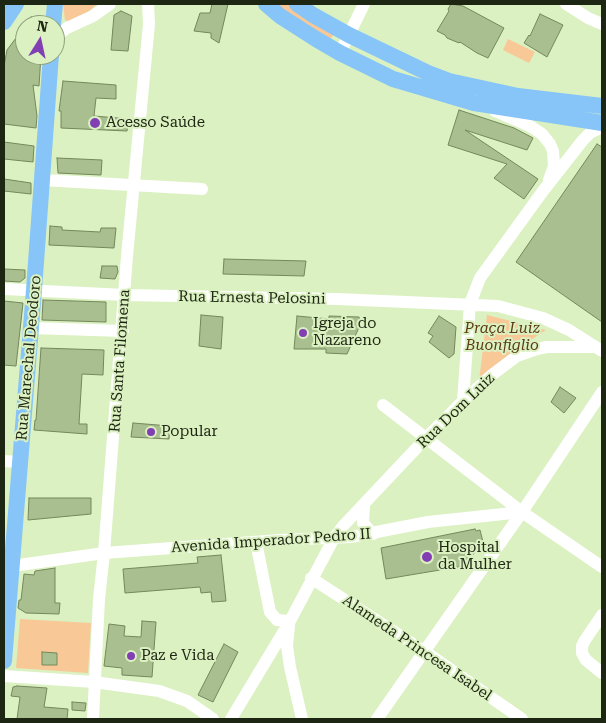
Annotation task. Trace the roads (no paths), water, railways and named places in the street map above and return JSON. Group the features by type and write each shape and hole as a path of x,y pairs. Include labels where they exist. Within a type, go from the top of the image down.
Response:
{"main road":[{"path":"4,22 16,4"},
{"path":"266,4 301,30 340,53 393,79 474,104 602,123"},
{"path":"297,4 348,35 449,81 518,96 602,106"},
{"name":"Rua Marechal Deodoro","path":"4,661 6,602 12,566 50,65"}],"street":[{"path":"65,30 93,16 110,4"},
{"name":"Rua Santa Filomena","path":"93,719 99,599 149,24 148,4"},
{"path":"340,53 364,4"},
{"path":"566,4 588,18 602,24"},
{"path":"474,104 510,116 530,126 542,134 550,144 554,151 554,166 543,191"},
{"path":"463,401 470,304 477,285 490,263 543,191 590,134 602,127"},
{"path":"42,180 202,189"},
{"name":"Rua Ernesta Pelosini","path":"4,289 125,295 337,299 498,306 519,310 543,318 569,330 599,349"},
{"path":"31,328 123,331"},
{"name":"Rua Dom Luiz","path":"231,719 290,621 311,578 334,538 343,526 364,506 426,438 463,401 509,361 524,353 547,347 599,349"},
{"path":"377,719 522,512 602,392"},
{"path":"383,405 522,512 602,567"},
{"path":"4,461 20,462"},
{"path":"491,516 497,506 496,492"},
{"path":"364,506 363,523 373,534"},
{"name":"Avenida Imperador Pedro II","path":"12,566 104,553 373,534 428,522 522,512"},
{"path":"256,542 270,612 277,620 290,621 287,646 302,719"},
{"name":"Alameda Princesa Isabel","path":"311,578 424,651 522,719"},
{"path":"602,615 582,646 582,652 586,660 602,673"},
{"path":"4,676 94,682 165,692 187,702 213,719"}],"place":[{"name":"Acesso Saúde","path":"95,123"},
{"name":"Igreja do Nazareno","path":"303,333"},
{"name":"Popular","path":"151,432"},
{"name":"Hospital da Mulher","path":"427,557"},
{"name":"Paz e Vida","path":"131,656"}],"park label":[{"name":"Praça Luiz Buonfiglio","path":"502,338"}]}
